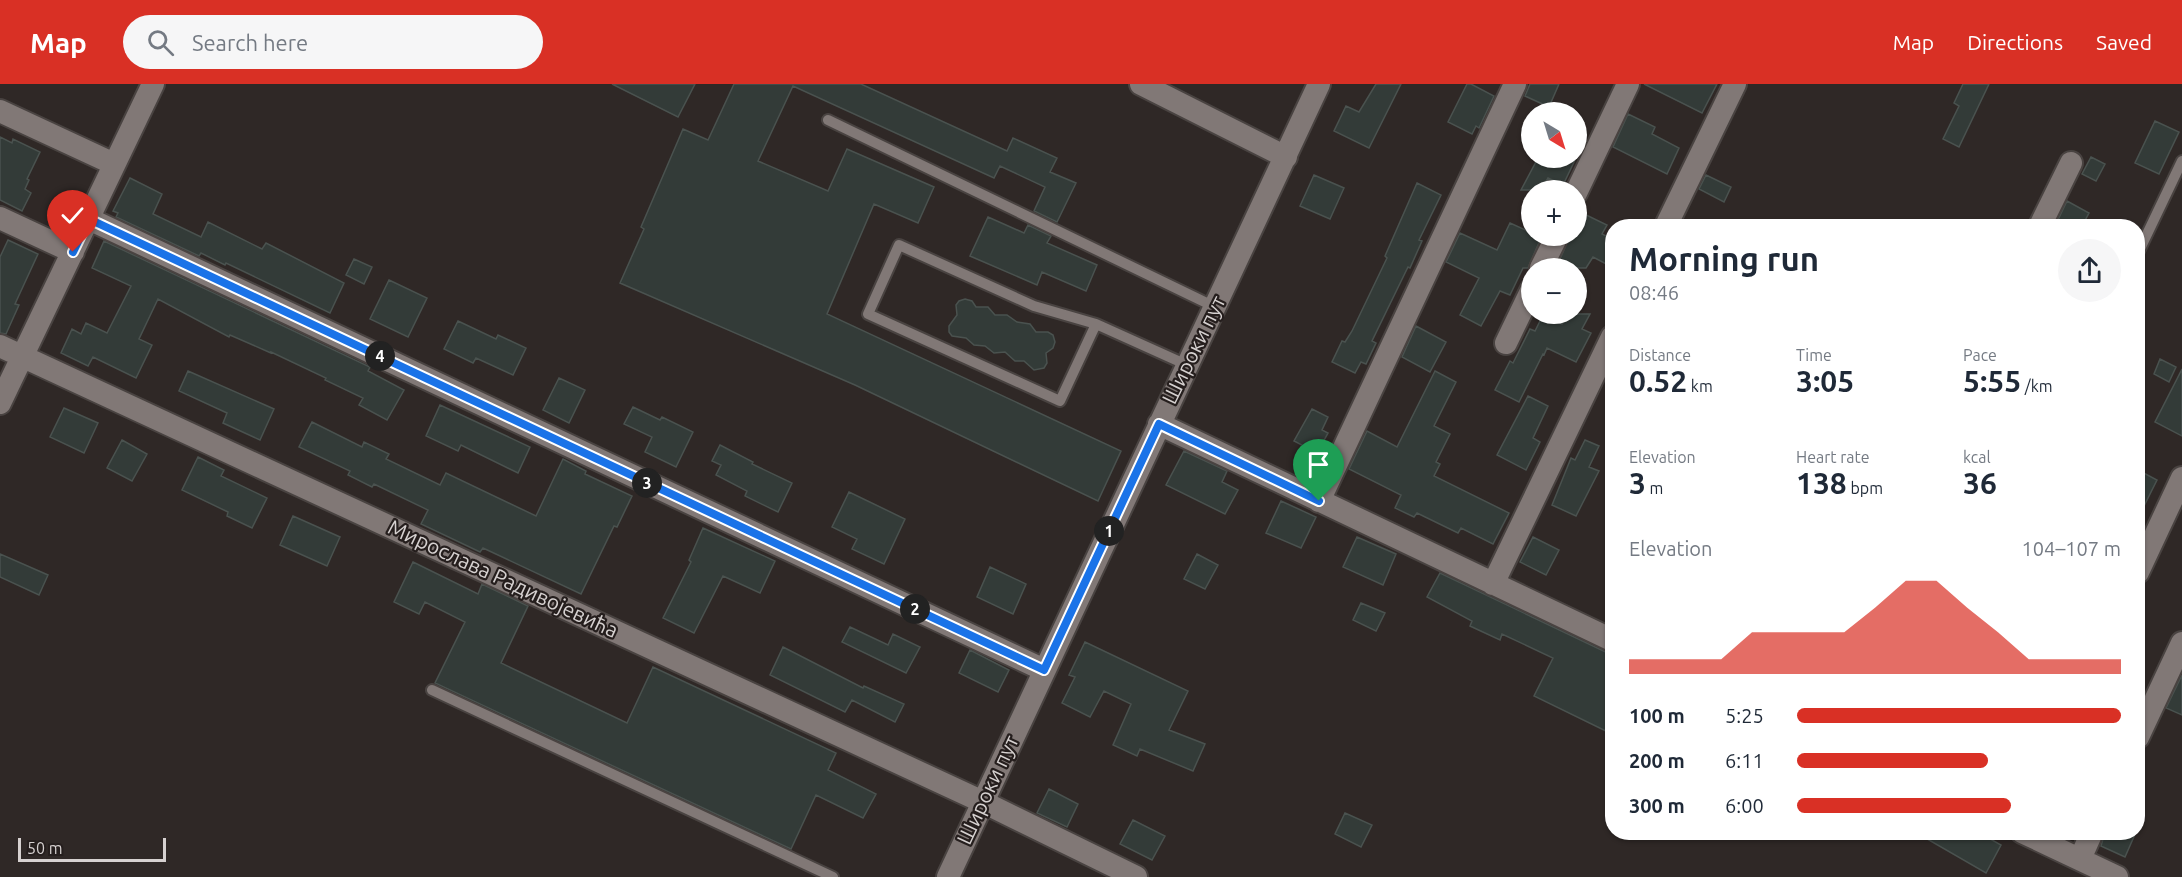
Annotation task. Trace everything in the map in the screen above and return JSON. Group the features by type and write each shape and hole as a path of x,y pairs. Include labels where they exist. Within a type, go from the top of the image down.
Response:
{"street":[{"path":"0,403 153,84"},
{"path":"1141,84 1286,157"},
{"name":"Широки пут","path":"948,877 1319,84"},
{"path":"1319,501 1515,84"},
{"path":"1582,180 1628,84"},
{"path":"1669,219 1735,84"},
{"path":"0,111 114,164"},
{"path":"2044,219 2071,164"},
{"path":"0,218 73,252"},
{"path":"89,219 1044,670"},
{"path":"1506,343 1521,312"},
{"name":"Мирослава Радивојевића","path":"0,346 982,802 1136,877"},
{"path":"1493,584 1605,352"},
{"path":"1159,424 1605,637"},
{"path":"2145,557 2182,478"},
{"path":"2145,722 2182,643"},
{"path":"2039,840 2117,877"},
{"path":"2080,859 2088,840"}],"lane":[{"path":"828,120 1215,308"},
{"path":"2145,238 2182,161"},
{"path":"1096,324 1060,401 868,314 899,245 1034,306 1096,324 1187,365"},
{"path":"432,690 833,877"}],"building":[{"path":"612,84 695,84 678,117"},
{"path":"734,84 861,84 1007,151 1013,138 1057,158 1050,172 1076,183 1057,222 1034,211 1045,187 1000,166 994,178 793,86 758,161 828,191 847,149 934,187 918,223 874,204 827,314 1121,451 1098,501 855,385 620,283 683,129 708,140"},
{"path":"1376,84 1401,84 1369,148 1334,131 1346,106 1359,112"},
{"path":"1467,84 1494,96 1479,128 1476,126 1472,134 1448,122"},
{"path":"1530,84 1559,84 1551,102 1538,102 1525,96"},
{"path":"1644,84 1717,84 1702,113"},
{"path":"1963,84 1989,84 1959,147 1943,139 1959,106 1954,103"},
{"path":"1628,114 1655,127 1652,134 1679,148 1667,174 1613,147"},
{"path":"2155,121 2179,132 2159,174 2135,163"},
{"path":"0,137 12,143 13,139 40,152 27,179 29,180 25,189 31,193 22,211 0,200"},
{"path":"2091,157 2105,164 2096,181 2082,174"},
{"path":"1533,168 1571,168 1565,180 1548,178 1547,180 1526,180"},
{"path":"1314,175 1344,188 1330,219 1300,206"},
{"path":"1706,175 1731,187 1724,202 1699,189"},
{"path":"130,178 162,194 153,214 201,237 208,222 262,249 266,243 344,283 330,313 226,263 225,265 201,253 199,256 116,217 118,213 113,211"},
{"path":"1417,183 1441,195 1419,240 1422,241 1410,268 1408,267 1372,341 1376,343 1366,364 1361,362 1355,373 1332,362 1342,341 1345,342 1352,331 1387,258 1385,256"},
{"path":"2067,201 2089,213 2086,219 2058,219"},
{"path":"1587,215 1605,224 1602,234 1605,236 1605,263 1593,257 1587,266 1587,258 1560,258 1566,246 1587,246"},
{"path":"988,217 1024,233 1028,225 1051,236 1047,243 1097,265 1086,291 1042,272 1037,285 970,256"},
{"path":"1510,223 1521,228 1521,246 1538,246 1532,258 1521,258 1521,272 1510,295 1500,291 1481,326 1460,315 1479,278 1446,262 1460,233 1497,250"},
{"path":"8,240 38,254 15,304 19,305 6,334 0,333 0,257"},
{"path":"104,241 370,367 368,371 404,390 387,420 359,405 363,398 325,380 326,378 271,352 230,335 229,337 158,299 139,339 152,345 136,378 93,357 88,366 61,353 72,329 81,334 86,323 107,333 131,286 92,268"},
{"path":"354,259 372,267 364,284 346,275"},
{"path":"389,280 427,298 408,337 370,319"},
{"path":"965,299 972,301 976,307 988,307 995,315 1007,315 1017,322 1030,324 1036,332 1048,332 1053,335 1055,342 1053,348 1046,353 1047,363 1044,368 1034,370 1024,361 1015,361 1005,352 994,353 985,346 974,345 966,338 952,336 949,326 957,315 956,305"},
{"path":"458,321 496,339 498,335 526,348 513,375 476,358 473,363 444,349"},
{"path":"1538,324 1585,324 1582,329 1591,333 1576,362 1547,348 1519,402 1495,390 1510,361 1513,363 1530,329 1535,331"},
{"path":"1416,326 1446,342 1430,372 1402,357"},
{"path":"2160,359 2176,367 2169,382 2154,374"},
{"path":"2182,369 2182,436 2155,422"},
{"path":"188,371 274,409 260,440 223,423 227,413 179,391"},
{"path":"1435,371 1456,382 1434,426 1450,434 1436,462 1440,464 1434,476 1509,513 1493,544 1461,528 1458,533 1417,513 1414,517 1395,508 1401,495 1349,469 1367,431 1397,447"},
{"path":"559,378 585,390 569,423 543,410"},
{"path":"1528,396 1548,406 1533,438 1540,442 1526,470 1497,455"},
{"path":"440,405 530,447 518,473 461,445 458,451 426,436"},
{"path":"633,407 660,420 662,417 693,432 676,467 645,452 652,437 624,424"},
{"path":"64,408 98,423 84,453 50,437"},
{"path":"1312,409 1328,417 1322,430 1328,433 1317,453 1294,441"},
{"path":"312,422 362,447 364,442 389,454 386,459 440,485 446,473 536,516 563,459 586,471 585,474 632,496 617,527 614,526 581,594 483,548 480,552 421,524 428,510 374,484 372,487 348,475 350,471 299,447"},
{"path":"122,440 147,454 132,481 107,468"},
{"path":"1585,440 1599,446 1589,467 1599,471 1576,516 1552,505 1571,458 1575,460"},
{"path":"720,445 753,462 752,464 792,483 778,512 745,496 747,491 716,475 721,465 712,461"},
{"path":"1184,451 1227,471 1222,482 1238,490 1225,514 1166,485"},
{"path":"198,457 224,470 221,476 267,498 252,528 227,516 228,512 182,490"},
{"path":"2145,474 2157,480 2145,504"},
{"path":"849,492 905,519 884,564 852,549 857,539 832,527"},
{"path":"1281,501 1316,517 1301,548 1266,533"},
{"path":"293,516 340,537 327,566 280,545"},
{"path":"703,528 775,561 760,593 723,576 694,633 663,618 691,562 689,560"},
{"path":"1357,537 1396,554 1383,585 1343,567"},
{"path":"1533,537 1559,550 1546,575 1520,562"},
{"path":"0,554 48,575 39,595 0,577"},
{"path":"1197,554 1218,565 1205,589 1184,579"},
{"path":"413,562 478,594 482,584 528,606 501,663 627,723 653,667 836,753 828,770 876,794 863,818 816,795 791,849 435,683 465,622 425,602 419,614 394,602"},
{"path":"990,567 1026,584 1013,614 977,597"},
{"path":"1440,573 1605,652 1605,731 1534,696 1553,658 1502,634 1500,640 1470,626 1472,621 1427,597"},
{"path":"1361,603 1385,613 1376,631 1353,620"},
{"path":"850,627 888,645 893,634 920,647 906,673 842,642"},
{"path":"1085,642 1188,691 1169,730 1205,744 1193,771 1140,749 1137,756 1113,745 1131,704 1104,691 1090,717 1062,703 1075,677 1069,675"},
{"path":"783,647 863,688 864,686 904,704 895,722 852,700 845,712 770,675"},
{"path":"970,650 1009,670 998,692 959,673"},
{"path":"2182,675 2182,715 2166,708"},
{"path":"1049,789 1078,804 1067,827 1037,813"},
{"path":"1345,813 1372,825 1361,847 1335,834"},
{"path":"1133,820 1165,836 1152,860 1120,844"},
{"path":"1929,840 1992,840 2001,845 1986,873"},
{"path":"2103,840 2132,840 2125,857 2101,846"}],"route":[{"path":"73,252 89,219 1044,670 1159,424 1319,501"}]}
